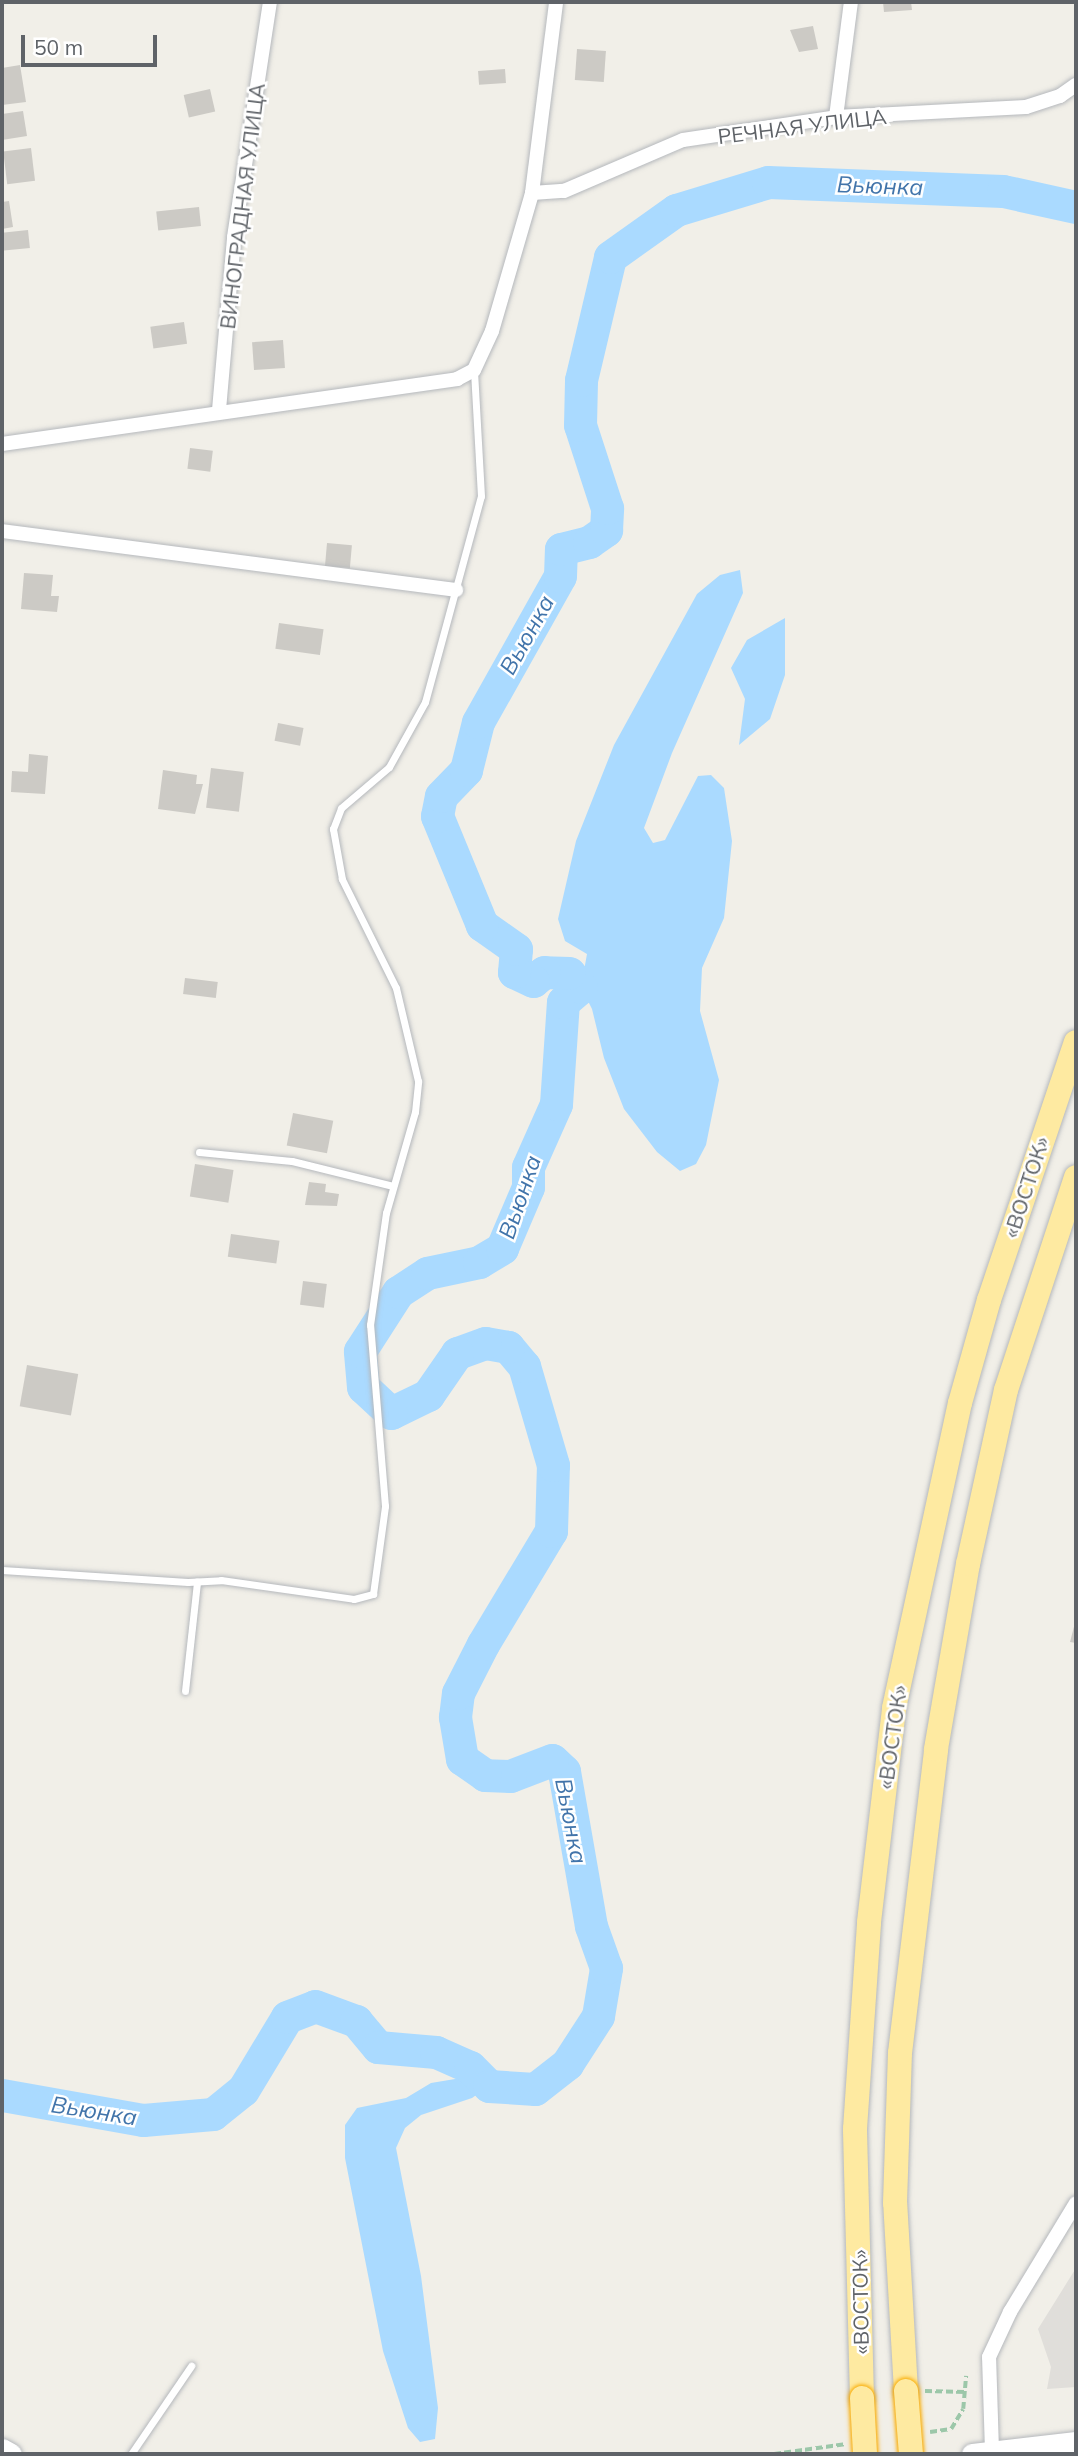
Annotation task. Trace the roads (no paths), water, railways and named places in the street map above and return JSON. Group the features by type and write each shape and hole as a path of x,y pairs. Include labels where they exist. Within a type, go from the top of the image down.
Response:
{"highway":[{"name":"«ВОСТОК»","path":"866,2454 862,2398 855,2129 869,1922 894,1708 960,1403 989,1300 1076,1042"},
{"name":"«ВОСТОК»","path":"911,2454 914,2391 895,2203 900,2053 934,1762 968,1564 1006,1390 1076,1177"}],"main road":[{"path":"985,2453 1076,2442"},
{"path":"2,2449 11,2454"}],"street":[{"name":"ВИНОГРАДНАЯ УЛИЦА","path":"219,411 234,237 270,2"},
{"path":"2,444 177,423 219,411 457,379 474,370 492,331 532,194 556,2"},
{"path":"836,117 850,2"},
{"name":"РЕЧНАЯ УЛИЦА","path":"532,194 565,191 683,140 836,117 1026,107 1060,96 1076,85"},
{"path":"2,531 456,590"},
{"path":"985,2453 989,2357 1010,2312 1076,2203"}],"lane":[{"path":"2,1570 197,1582 221,1580 354,1599 373,1594 385,1506 370,1325 393,1186 418,1081 396,988 342,879 332,829 341,808 389,767 405,744 425,702 481,496 474,370"},
{"path":"199,1152 292,1161 393,1186"},
{"path":"186,1691 197,1582"},
{"path":"131,2454 191,2365"}],"water":[{"path":"740,570 743,593 672,753 644,828 653,843 665,840 698,776 711,775 724,788 732,841 724,918 702,968 700,1011 719,1080 706,1145 696,1164 680,1171 657,1152 624,1109 604,1058 592,1009 581,987 587,954 565,941 558,919 576,841 614,745 697,594 720,575"},
{"path":"785,618 785,675 770,719 739,745 745,699 731,668 747,640"},
{"path":"470,2067 489,2086 472,2098 421,2115 405,2128 396,2148 421,2276 438,2408 435,2439 420,2442 408,2428 383,2351 345,2158 345,2125 357,2108 406,2098 431,2083 461,2078"}],"waterway":[{"name":"Вьюнка","path":"2,2095 143,2120 213,2114 243,2090 287,2017 315,2006 356,2021 378,2047 436,2052 470,2067 489,2086 535,2089 567,2064 598,2016 606,1968 591,1926 564,1771 552,1760 510,1776 485,1775 462,1759 455,1717 458,1693 483,1644 551,1531 553,1465 524,1366 508,1347 485,1343 457,1353 428,1395 391,1413 363,1387 360,1351 398,1292 427,1273 479,1262 502,1248 528,1187 528,1167 556,1104 563,1002 581,987 569,973 544,972 533,981 514,972 516,949 482,925 437,816 441,796 466,770 478,722 560,576 561,549 589,542 606,530 607,508 580,425 581,380 610,257 676,210 768,182 1003,191 1076,207"}]}
